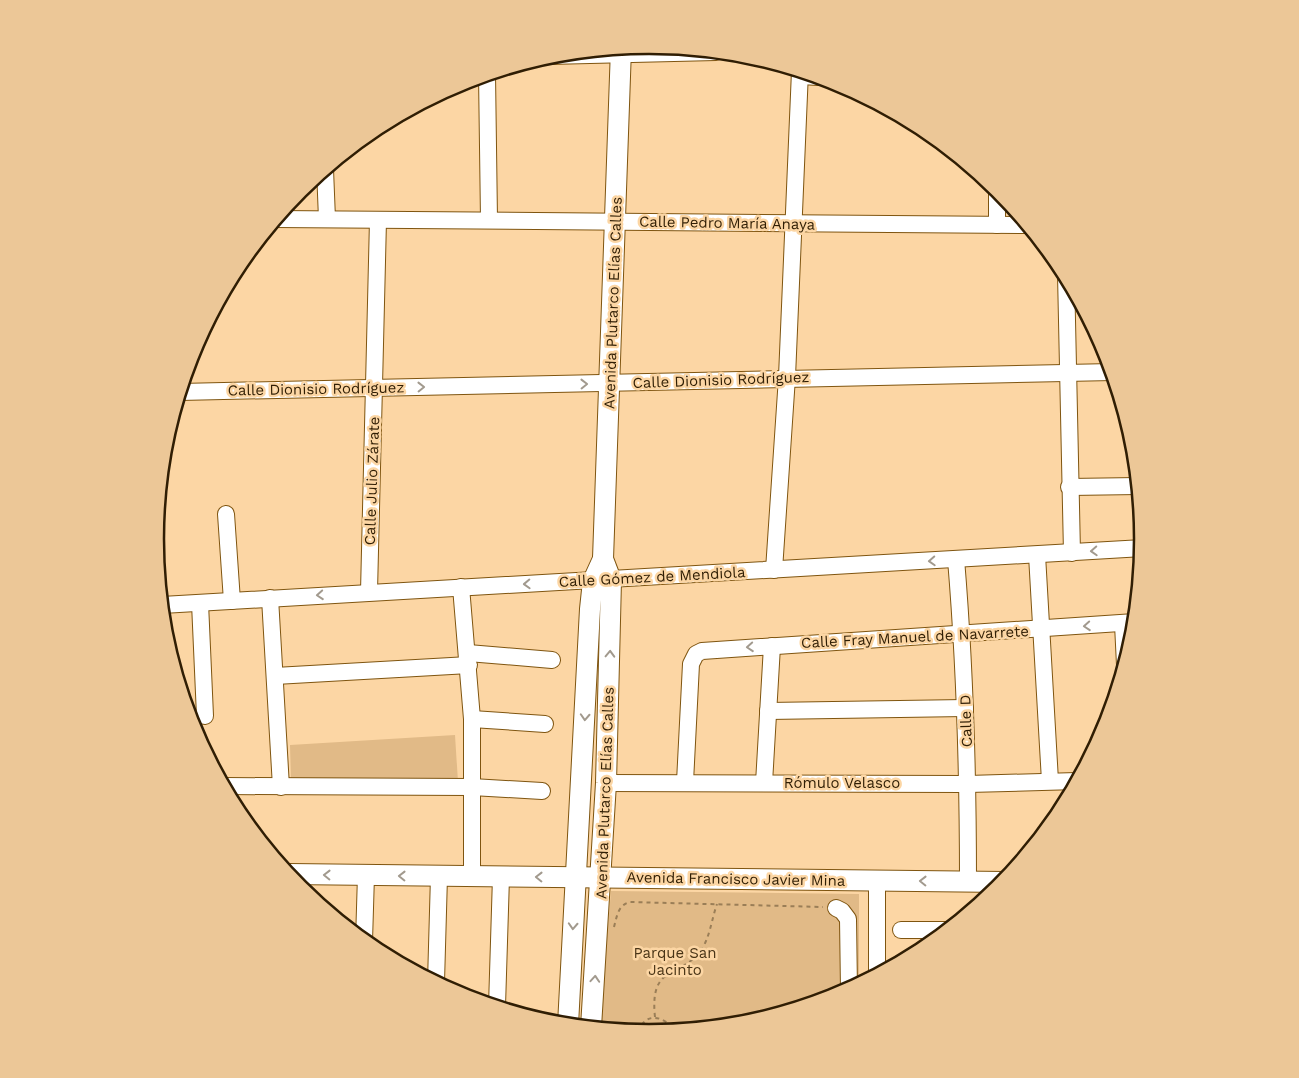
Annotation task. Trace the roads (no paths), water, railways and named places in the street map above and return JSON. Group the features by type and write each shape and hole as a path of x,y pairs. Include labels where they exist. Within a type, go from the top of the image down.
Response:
{"main road":[{"name":"Avenida Plutarco Elías Calles","path":"568,1017 576,878 604,559 621,55"},
{"name":"Avenida Plutarco Elías Calles","path":"591,1021 602,878 606,783 602,581"},
{"name":"Avenida Francisco Javier Mina","path":"299,874 993,882"}],"street":[{"path":"774,570 787,377 800,78"},
{"path":"487,83 489,220"},
{"path":"326,178 327,219"},
{"path":"997,200 997,225"},
{"name":"Calle Pedro María Anaya","path":"285,219 1019,226"},
{"name":"Calle Julio Zárate","path":"369,592 378,220"},
{"path":"1066,290 1072,553"},
{"name":"Calle Dionisio Rodríguez","path":"187,392 610,383 787,377 1105,372"},
{"path":"1070,487 1132,486"},
{"path":"226,514 232,601"},
{"name":"Calle Gómez de Mendiola","path":"168,605 1135,549"},
{"path":"1037,555 1050,780"},
{"name":"Calle D","path":"956,560 962,634 968,784 968,882"},
{"path":"461,587 472,719 472,876"},
{"path":"270,598 281,787"},
{"path":"200,603 205,716"},
{"name":"Calle Fray Manuel de Navarrete","path":"685,782 691,664 696,654 708,650 1127,623"},
{"path":"764,782 772,646"},
{"path":"275,676 468,659 552,660"},
{"path":"768,711 965,708"},
{"path":"472,719 545,724"},
{"name":"Rómulo Velasco","path":"606,783 968,784 1071,781"},
{"path":"232,786 472,787 542,791"},
{"path":"364,931 366,875"},
{"path":"436,975 438,876"},
{"path":"497,999 501,877"},
{"path":"877,881 877,967"},
{"path":"836,908 842,911 848,919 849,981"},
{"path":"901,930 936,930"},
{"path":"849,959 877,958"}],"park label":[{"name":"Parque San Jacinto","path":"675,962"}]}
